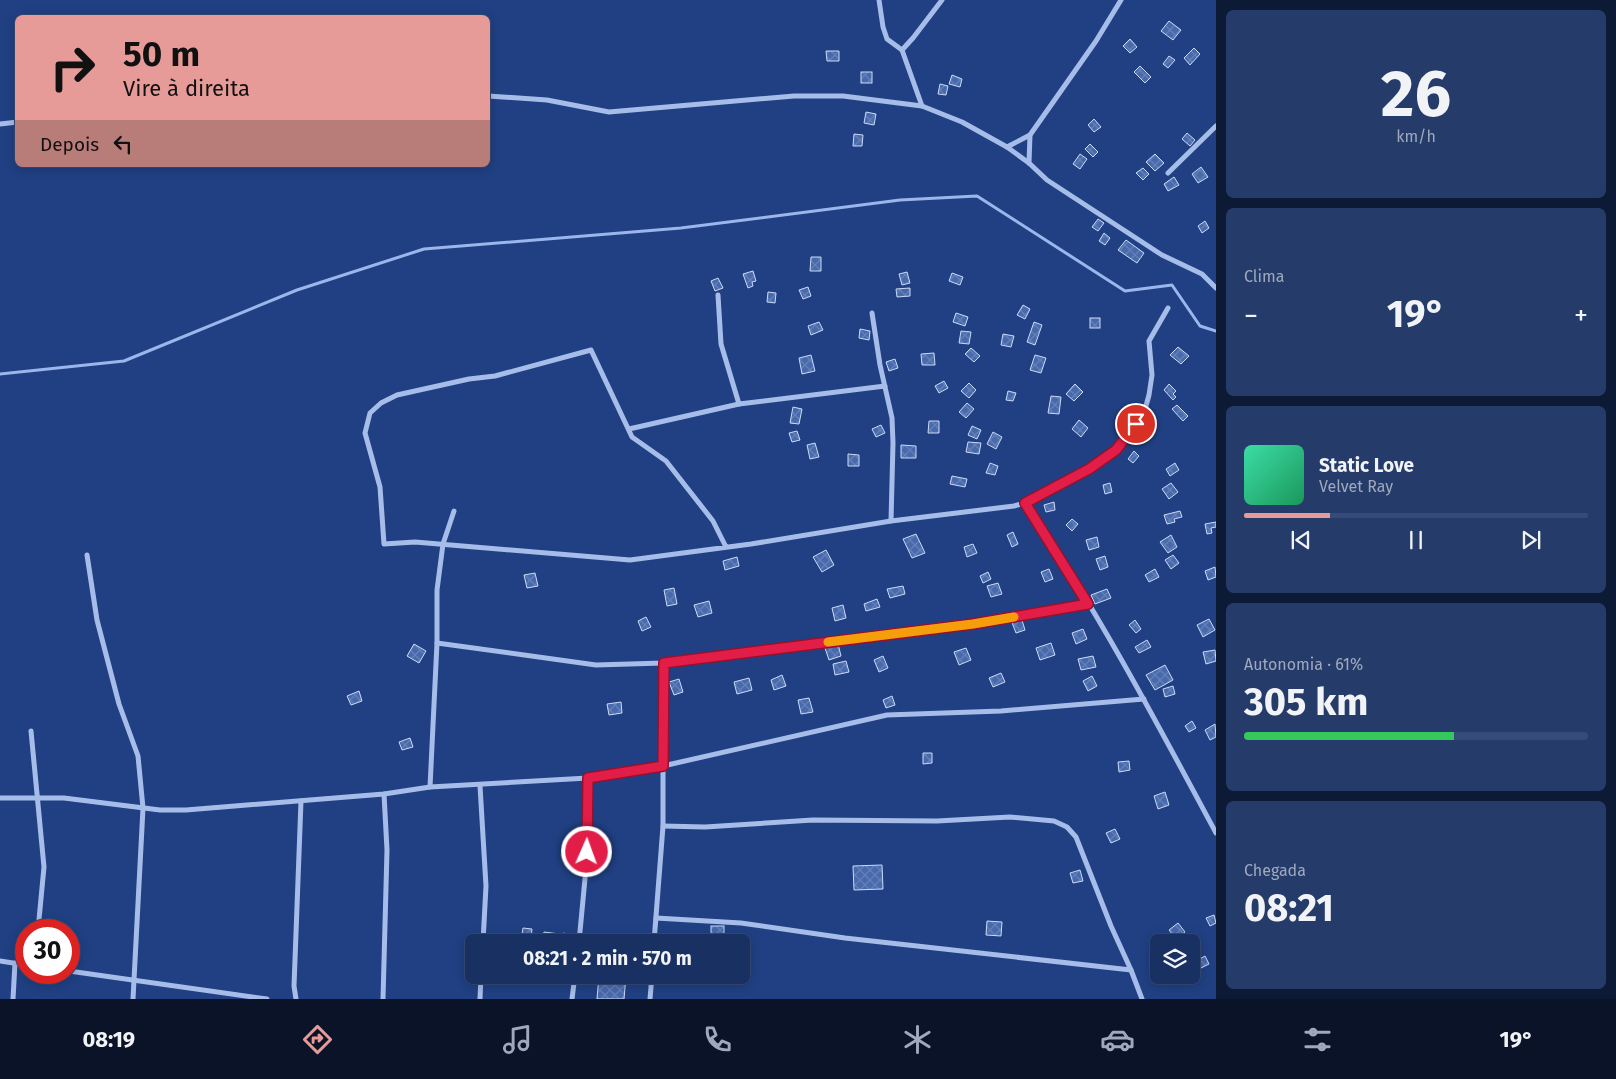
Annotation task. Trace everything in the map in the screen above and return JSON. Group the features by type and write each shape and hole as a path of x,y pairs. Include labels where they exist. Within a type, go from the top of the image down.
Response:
{"street":[{"path":"879,0 883,27 887,39 902,50 922,106"},
{"path":"902,50 942,0"},
{"path":"1007,146 1030,135 1096,41 1121,0"},
{"path":"490,96 547,100 609,112 794,96 843,96 922,106 962,122 1007,146 1047,180 1162,255 1202,274 1216,288"},
{"path":"0,124 15,122"},
{"path":"1168,172 1216,126"},
{"path":"1029,163 1030,135"},
{"path":"718,295 721,344 739,404"},
{"path":"726,547 713,521 666,461 632,437 591,350 495,376 470,379 397,395 381,403 370,413 365,433 380,488 384,544 415,542 630,560 760,543 891,521 1014,506 1025,503 1089,469 1116,450 1144,413 1152,375 1150,341 1168,308"},
{"path":"872,313 892,426 891,521"},
{"path":"629,429 739,404 885,386"},
{"path":"1025,503 1144,699 1216,833"},
{"path":"430,787 437,642 437,590 443,544 454,511"},
{"path":"87,555 97,620 119,704 138,756 143,808 134,999"},
{"path":"437,642 596,665 664,663 973,624 1088,604"},
{"path":"655,934 663,826 664,663"},
{"path":"0,798 64,798 160,810 186,810 384,794 430,787 480,786 588,778 663,766 887,716 1001,711 1144,699"},
{"path":"31,732 44,867 39,919"},
{"path":"580,934 586,868 588,778"},
{"path":"480,786 486,886 483,934"},
{"path":"383,999 387,850 384,794"},
{"path":"296,999 294,986 302,801"},
{"path":"663,826 705,827 813,820 937,821 1010,818 1054,821 1067,826 1076,837 1142,999"},
{"path":"656,918 740,923 846,938 1131,970"},
{"path":"0,961 15,963 12,999"},
{"path":"80,972 267,999"},
{"path":"480,999 481,984"},
{"path":"572,999 574,984"},
{"path":"650,999 651,984"},
{"path":"212,991 212,999"}],"building":[{"path":"1169,21 1181,30 1173,40 1161,31"},
{"path":"1130,39 1137,47 1130,53 1123,46"},
{"path":"1194,48 1200,54 1190,65 1184,58"},
{"path":"826,51 839,51 839,61 827,61"},
{"path":"1169,56 1175,60 1168,68 1163,64"},
{"path":"1140,66 1151,77 1145,83 1134,72"},
{"path":"861,72 872,72 872,83 861,83"},
{"path":"952,75 962,79 960,87 949,84"},
{"path":"940,84 948,86 946,95 938,94"},
{"path":"866,112 876,114 874,125 864,123"},
{"path":"1094,119 1101,127 1094,132 1088,125"},
{"path":"1187,133 1195,140 1190,146 1182,139"},
{"path":"854,134 863,135 862,146 853,146"},
{"path":"1090,144 1098,152 1093,157 1085,149"},
{"path":"1080,154 1087,159 1080,169 1073,164"},
{"path":"1155,154 1164,163 1155,171 1146,162"},
{"path":"1201,167 1208,177 1198,183 1192,174"},
{"path":"1143,168 1149,174 1143,180 1136,173"},
{"path":"1174,177 1179,185 1168,191 1164,184"},
{"path":"1098,219 1104,223 1098,231 1092,227"},
{"path":"1205,221 1209,228 1202,233 1198,226"},
{"path":"1104,233 1110,238 1105,245 1099,241"},
{"path":"1126,240 1144,253 1137,263 1118,250"},
{"path":"811,257 821,257 821,271 810,271"},
{"path":"753,271 756,281 752,282 753,286 748,288 743,274"},
{"path":"907,272 910,283 902,285 899,274"},
{"path":"952,273 963,277 960,285 949,281"},
{"path":"718,278 723,288 715,291 711,281"},
{"path":"808,287 811,296 803,299 799,290"},
{"path":"910,288 910,296 897,297 896,289"},
{"path":"768,292 776,293 775,303 767,302"},
{"path":"1023,305 1030,309 1025,319 1017,315"},
{"path":"956,313 968,317 965,326 953,322"},
{"path":"1090,318 1100,318 1100,328 1090,328"},
{"path":"819,322 823,330 811,335 808,326"},
{"path":"1034,322 1042,325 1035,345 1027,342"},
{"path":"860,329 870,331 869,340 859,338"},
{"path":"961,331 971,332 969,344 959,343"},
{"path":"1003,334 1014,336 1011,347 1001,345"},
{"path":"1178,347 1189,356 1181,364 1170,355"},
{"path":"971,348 980,356 974,362 965,354"},
{"path":"934,353 935,365 922,365 921,354"},
{"path":"811,355 815,371 802,374 799,358"},
{"path":"1035,355 1046,358 1041,373 1030,370"},
{"path":"895,359 898,368 889,371 886,362"},
{"path":"944,381 948,388 939,393 935,386"},
{"path":"969,383 976,390 969,398 961,391"},
{"path":"1075,384 1083,392 1074,401 1066,394"},
{"path":"1169,384 1176,391 1173,394 1176,397 1173,400 1164,390"},
{"path":"1008,391 1016,393 1013,401 1006,400"},
{"path":"1051,396 1061,397 1059,414 1048,413"},
{"path":"967,403 974,409 966,418 959,412"},
{"path":"1177,405 1188,416 1183,421 1172,409"},
{"path":"793,407 802,409 799,424 790,423"},
{"path":"1079,420 1088,428 1081,437 1072,429"},
{"path":"929,421 939,421 939,433 928,433"},
{"path":"881,425 885,433 876,437 872,429"},
{"path":"972,426 981,430 977,439 968,435"},
{"path":"797,431 800,440 792,442 789,433"},
{"path":"993,432 1002,437 996,449 987,444"},
{"path":"968,442 981,443 979,454 966,452"},
{"path":"815,443 819,457 810,459 807,445"},
{"path":"901,445 916,446 916,458 901,458"},
{"path":"1134,451 1139,456 1133,463 1128,459"},
{"path":"848,454 859,455 859,466 848,466"},
{"path":"990,463 998,466 995,475 986,473"},
{"path":"1175,463 1179,470 1170,476 1166,469"},
{"path":"952,476 967,479 965,487 950,484"},
{"path":"1110,483 1112,492 1105,494 1103,485"},
{"path":"1171,483 1178,492 1169,499 1162,489"},
{"path":"1054,502 1055,510 1046,512 1044,505"},
{"path":"1180,511 1182,517 1174,519 1175,522 1167,524 1164,515"},
{"path":"1072,519 1078,524 1072,531 1066,525"},
{"path":"1216,522 1216,527 1211,528 1212,533 1207,534 1205,524"},
{"path":"1013,532 1018,544 1012,547 1007,535"},
{"path":"916,534 925,553 912,558 903,539"},
{"path":"1171,535 1177,547 1168,553 1160,542"},
{"path":"1097,537 1099,547 1089,550 1086,540"},
{"path":"973,544 977,553 967,557 964,547"},
{"path":"826,550 834,565 822,572 813,557"},
{"path":"1173,555 1179,563 1171,569 1165,560"},
{"path":"1105,556 1108,567 1100,570 1096,559"},
{"path":"737,557 739,566 725,570 723,561"},
{"path":"1215,567 1216,577 1208,580 1205,571"},
{"path":"1049,569 1053,579 1045,582 1041,572"},
{"path":"1155,569 1159,577 1149,582 1145,575"},
{"path":"988,572 991,579 983,583 980,576"},
{"path":"535,573 538,586 527,588 524,575"},
{"path":"998,583 1002,594 991,597 987,586"},
{"path":"903,586 905,594 890,598 887,589"},
{"path":"674,588 677,604 667,606 664,590"},
{"path":"1107,589 1111,598 1095,604 1091,595"},
{"path":"877,599 880,607 866,611 864,604"},
{"path":"709,601 712,613 698,617 694,605"},
{"path":"843,605 846,618 835,621 832,608"},
{"path":"646,617 651,627 642,631 638,621"},
{"path":"1021,617 1025,630 1016,633 1011,620"},
{"path":"1209,619 1215,630 1203,637 1197,625"},
{"path":"1135,620 1141,629 1136,633 1129,625"},
{"path":"1083,629 1087,639 1076,644 1072,633"},
{"path":"1147,640 1151,647 1139,653 1135,647"},
{"path":"1051,643 1055,655 1040,660 1036,648"},
{"path":"414,644 426,651 419,663 407,656"},
{"path":"838,644 841,656 829,660 825,648"},
{"path":"966,648 971,660 959,665 954,652"},
{"path":"1215,650 1216,661 1206,664 1203,652"},
{"path":"883,656 888,668 879,672 874,660"},
{"path":"1093,656 1096,667 1081,670 1078,659"},
{"path":"846,661 849,672 835,675 833,664"},
{"path":"1165,665 1173,680 1155,690 1146,675"},
{"path":"1001,673 1005,682 993,687 989,678"},
{"path":"782,675 786,686 774,690 771,680"},
{"path":"1092,676 1097,686 1088,691 1083,681"},
{"path":"749,678 752,690 737,694 734,682"},
{"path":"679,679 683,692 674,695 669,682"},
{"path":"1173,686 1175,694 1165,697 1163,689"},
{"path":"359,691 362,701 351,705 347,696"},
{"path":"892,696 895,705 886,708 883,700"},
{"path":"809,698 813,712 801,714 798,700"},
{"path":"621,702 622,713 609,715 607,704"},
{"path":"1192,721 1196,728 1189,732 1185,726"},
{"path":"1215,724 1216,737 1210,740 1205,730"},
{"path":"410,738 413,747 402,750 399,742"},
{"path":"923,753 932,753 932,763 923,764"},
{"path":"1129,761 1130,770 1119,772 1118,762"},
{"path":"1165,792 1169,805 1158,809 1154,796"},
{"path":"1115,829 1120,839 1111,843 1106,833"},
{"path":"882,865 883,889 854,890 853,866"},
{"path":"1080,870 1083,881 1073,883 1070,873"},
{"path":"1214,915 1216,923 1210,926 1206,918"},
{"path":"987,921 1002,922 1001,936 986,935"},
{"path":"1178,923 1185,932 1182,934 1172,934 1169,930"},
{"path":"711,926 724,926 724,934 711,934"},
{"path":"523,928 532,929 531,934 522,934"},
{"path":"544,932 560,934 544,934"},
{"path":"1205,956 1209,964 1200,968 1200,959"},
{"path":"598,984 625,984 624,999 597,999"}],"waterway":[{"path":"0,374 124,361 297,290 424,249 681,228 900,200 977,196 1125,291 1172,285 1200,326 1216,331"}],"slow traffic":[{"path":"828,642 1014,617"}],"route":[{"path":"587,852 588,778 663,766 664,663 973,624 1088,604 1025,503 1089,469 1116,450 1136,424"}]}
